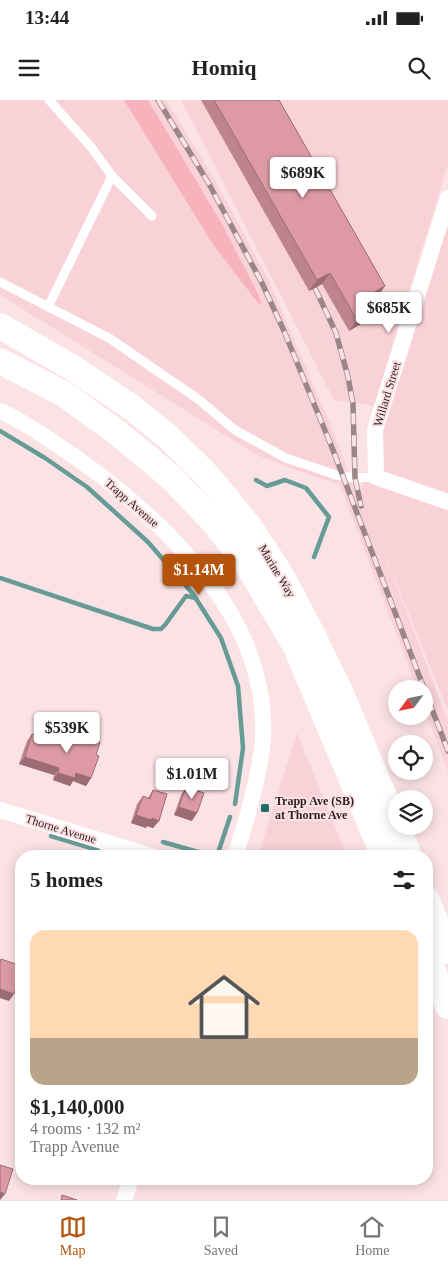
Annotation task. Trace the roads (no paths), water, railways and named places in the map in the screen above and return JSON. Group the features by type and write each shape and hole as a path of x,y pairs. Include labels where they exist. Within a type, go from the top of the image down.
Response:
{"main road":[{"name":"Marine Way","path":"0,326 73,368 134,408 202,470 251,529 281,575 339,689 406,850"},
{"name":"Marine Way","path":"0,361 64,394 119,434 172,478 211,519 247,564 296,648 381,850"},
{"path":"433,916 448,951"},
{"path":"433,971 448,1006"}],"street":[{"name":"Willard Street","path":"376,478 375,430 448,198"},
{"name":"Trapp Avenue","path":"0,411 76,457 146,513 203,574 237,625 258,679 264,739 256,788 237,850"},
{"path":"376,478 448,502"},
{"name":"Thorne Avenue","path":"0,810 131,850"},
{"path":"124,1200 129,1185"}],"lane":[{"path":"48,100 91,147 112,176 152,216"},
{"path":"48,307 112,176"},
{"path":"0,282 110,338 198,399 235,430 286,458 336,475 355,478 376,478"}],"waterway":[{"path":"0,431 45,458 87,487 148,542 193,594 221,638 238,686 243,748 235,804"},
{"path":"256,480 267,486 285,480 306,488 329,517 314,557"},
{"path":"0,578 153,629 161,629 186,596 196,598"},
{"path":"219,850 230,817"},
{"path":"51,836 98,850"},
{"path":"163,842 191,850"}],"railway":[{"path":"158,100 209,184 262,283 284,331 331,445 448,751"},
{"path":"315,288 336,333 348,377 353,404 355,478 361,506"}],"place":[{"name":"Trapp Ave (SB) at Thorne Ave","path":"265,808"}]}
